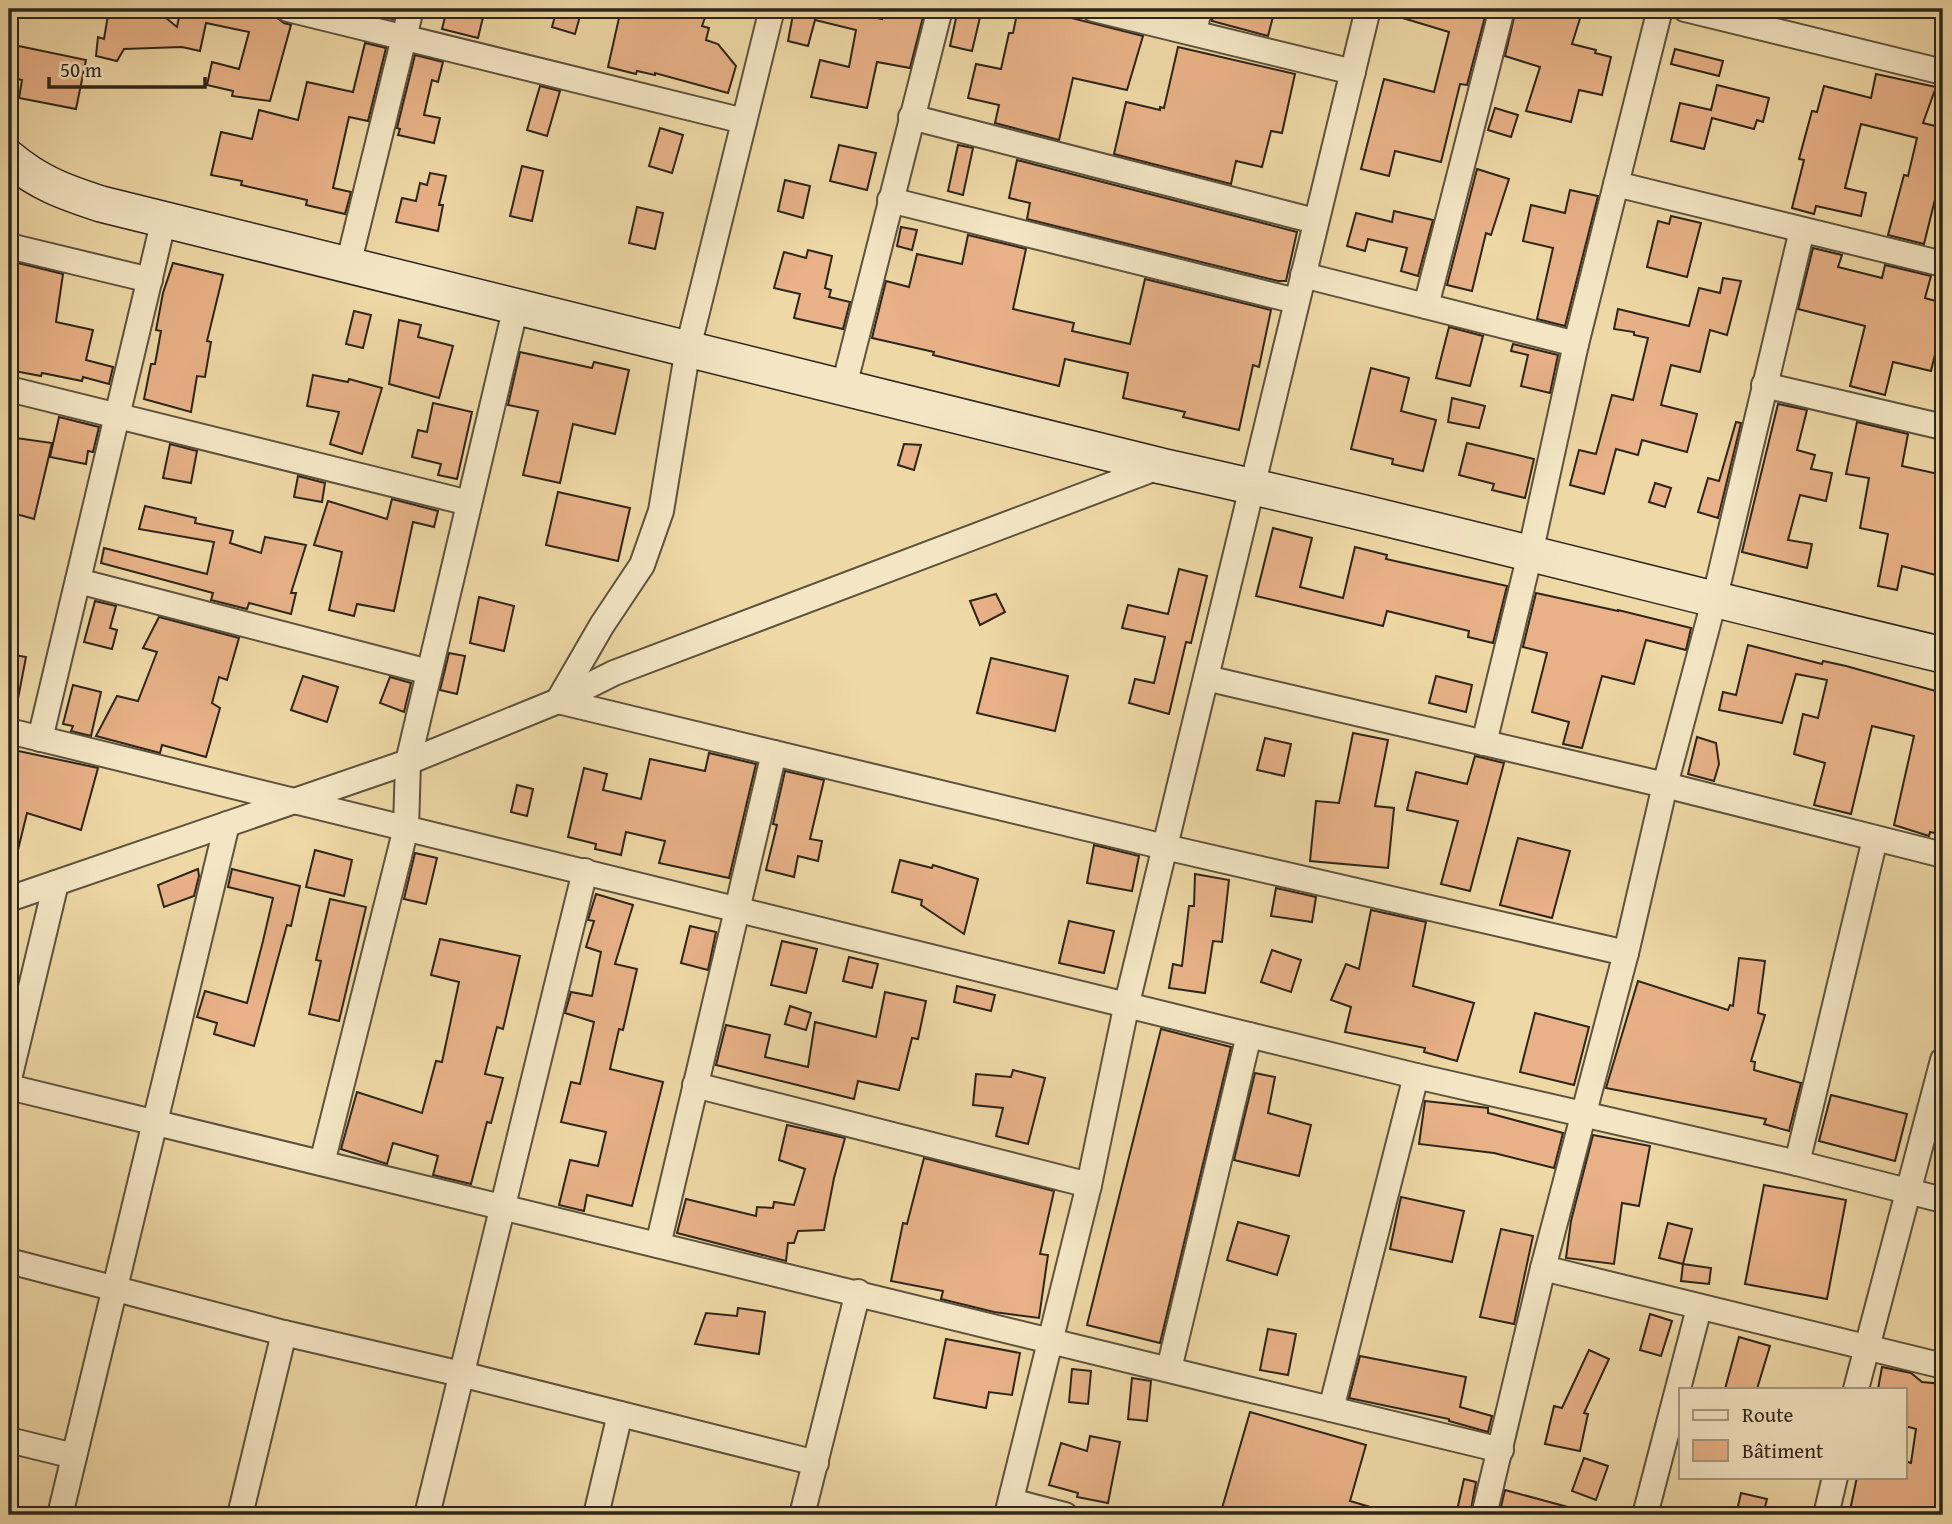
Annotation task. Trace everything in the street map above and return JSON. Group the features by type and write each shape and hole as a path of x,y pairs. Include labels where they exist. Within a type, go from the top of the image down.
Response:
{"street":[{"path":"288,9 744,121"},
{"path":"348,265 411,9"},
{"path":"558,701 602,625 642,565 661,510 688,348 772,9"},
{"path":"844,386 940,9"},
{"path":"1094,9 1353,72"},
{"path":"1194,33 1199,9"},
{"path":"1065,1515 1009,1508 1051,1342 1128,1003 1315,220 1368,9"},
{"path":"1426,306 1502,9"},
{"path":"1484,743 1530,554 1576,344 1660,9"},
{"path":"1685,9 1943,72"},
{"path":"911,117 1315,220"},
{"path":"9,158 30,176 64,192 164,219 1161,466 1943,654"},
{"path":"1616,184 1943,264"},
{"path":"890,200 1296,301"},
{"path":"40,739 164,219"},
{"path":"1484,1515 1543,1268 1626,953 1665,785 1714,601 1802,230"},
{"path":"9,246 149,280"},
{"path":"1303,275 1576,344"},
{"path":"322,1163 405,828 408,762 516,306"},
{"path":"1764,385 1943,427"},
{"path":"9,389 469,503"},
{"path":"9,899 408,762 558,701 614,673 1161,466"},
{"path":"78,581 429,672"},
{"path":"1206,678 1665,785 1943,855"},
{"path":"558,701 1165,847 1626,953"},
{"path":"9,731 1128,1003 1416,1076 1797,1163 1943,1200"},
{"path":"658,1245 774,753"},
{"path":"60,1515 227,824"},
{"path":"1797,1163 1875,839"},
{"path":"427,1515 585,871"},
{"path":"9,1079 56,883"},
{"path":"1169,1369 1249,1035"},
{"path":"1856,1388 1943,1060"},
{"path":"1331,1409 1416,1076"},
{"path":"695,1085 1088,1185"},
{"path":"9,1087 1501,1450"},
{"path":"9,1261 284,1333 461,1374 816,1463"},
{"path":"1543,1268 1943,1366"},
{"path":"803,1515 858,1293"},
{"path":"1645,1515 1699,1308"},
{"path":"240,1515 284,1333"},
{"path":"596,1515 620,1414"},
{"path":"9,1440 74,1456"},
{"path":"1826,1515 1835,1478"}],"building":[{"path":"109,9 155,9 177,27 179,17 173,16 174,9 254,11 276,17 291,25 270,101 232,96 233,91 207,85 212,62 239,69 249,32 206,23 200,51 182,47 124,49 117,61 96,56 98,37 104,39"},
{"path":"373,9 396,9 393,19 372,14"},
{"path":"447,9 485,9 478,38 442,29"},
{"path":"557,9 582,9 575,34 552,27"},
{"path":"621,9 697,9 707,12 702,26 709,28 706,40 718,44 736,66 728,93 655,73 637,71 636,74 608,67"},
{"path":"794,9 851,9 850,12 882,19 884,9 925,9 910,68 877,62 867,108 811,97 820,60 849,67 856,30 815,20 808,46 788,41"},
{"path":"958,9 982,9 972,51 950,46"},
{"path":"1018,9 1036,9 1143,36 1127,90 1073,78 1059,140 995,123 999,105 968,98 976,64 1001,69 1009,33 1013,33"},
{"path":"1213,9 1275,9 1268,36 1212,21"},
{"path":"1386,9 1487,9 1467,85 1460,84 1441,162 1395,151 1389,176 1361,169 1384,79 1434,92 1449,32 1386,13"},
{"path":"1516,9 1583,9 1572,44 1611,57 1602,95 1579,90 1571,122 1526,111 1540,67 1505,56"},
{"path":"365,43 386,48 368,121 349,117 333,188 351,192 345,214 306,205 307,200 241,185 242,181 211,175 221,132 252,139 259,110 298,120 307,82 353,92"},
{"path":"9,44 86,60 76,109 19,98 22,80 9,77"},
{"path":"1178,47 1295,74 1282,133 1271,131 1262,167 1236,161 1231,184 1114,154 1126,102 1160,110 1160,107 1164,108"},
{"path":"1675,49 1723,61 1719,76 1671,64"},
{"path":"415,55 443,62 438,82 432,80 424,115 440,118 434,143 398,135 400,129 397,128"},
{"path":"1876,74 1936,87 1923,123 1943,128 1943,167 1924,244 1888,235 1904,175 1908,176 1917,138 1861,124 1845,188 1866,193 1861,216 1816,206 1814,214 1792,208 1804,160 1799,159 1812,111 1817,112 1824,86 1871,98"},
{"path":"1717,85 1769,98 1763,122 1757,120 1754,129 1712,118 1704,149 1671,141 1680,103 1711,110"},
{"path":"540,86 560,91 547,136 527,130"},
{"path":"1495,108 1518,115 1511,137 1488,130"},
{"path":"660,128 683,135 672,173 649,166"},
{"path":"839,145 876,153 867,190 830,181"},
{"path":"958,145 973,148 963,195 948,191"},
{"path":"1017,160 1297,232 1286,281 1027,219 1030,203 1009,198"},
{"path":"522,166 543,171 532,221 510,216"},
{"path":"1477,169 1509,179 1491,235 1486,233 1472,291 1447,285"},
{"path":"430,173 446,176 439,205 443,205 438,231 396,222 402,198 416,201 420,183 427,185"},
{"path":"785,180 810,186 803,218 778,211"},
{"path":"1570,190 1598,196 1565,326 1537,319 1553,248 1523,241 1531,205 1565,213"},
{"path":"637,207 663,213 655,249 629,243"},
{"path":"1394,211 1433,220 1418,276 1401,271 1407,248 1368,239 1365,251 1347,246 1356,213 1392,222"},
{"path":"1671,216 1701,223 1687,277 1647,267 1658,221 1669,224"},
{"path":"901,227 917,230 912,250 897,246"},
{"path":"968,235 1026,249 1013,309 1074,323 1072,331 1130,344 1145,279 1271,310 1259,367 1253,365 1239,430 1183,417 1185,412 1123,398 1128,373 1065,359 1059,386 872,338 886,281 909,287 917,254 962,264"},
{"path":"1813,248 1842,255 1838,267 1882,278 1885,265 1931,276 1925,298 1943,303 1943,343 1938,342 1931,371 1893,362 1885,395 1850,386 1865,326 1798,309"},
{"path":"808,250 832,256 825,288 831,290 829,297 850,302 843,329 794,318 800,294 774,288 784,252 806,258"},
{"path":"18,263 63,274 56,322 93,330 86,360 113,367 109,384 83,377 82,381 9,370 9,325"},
{"path":"173,263 223,275 207,341 211,342 205,377 197,376 191,412 144,399 151,364 155,364 161,331 156,330 163,293"},
{"path":"1723,278 1741,281 1727,335 1710,330 1700,372 1671,365 1661,405 1697,414 1687,452 1642,440 1638,455 1616,449 1604,494 1570,485 1579,450 1596,454 1612,395 1633,400 1648,338 1634,335 1634,332 1614,329 1618,309 1689,326 1699,288 1720,293"},
{"path":"354,311 371,315 363,348 346,344"},
{"path":"399,320 421,325 418,337 453,346 439,398 389,384"},
{"path":"1449,327 1483,336 1470,386 1436,378"},
{"path":"1513,344 1558,355 1550,393 1521,386 1528,355 1511,351"},
{"path":"520,352 592,368 594,362 629,370 615,434 573,424 560,483 523,475 538,411 508,405"},
{"path":"1371,368 1409,378 1401,411 1436,420 1423,471 1392,464 1393,459 1351,449"},
{"path":"313,375 348,382 349,379 382,388 362,454 330,444 339,412 307,406"},
{"path":"1452,398 1485,406 1479,428 1448,422"},
{"path":"433,403 472,412 457,479 438,475 441,464 412,457 418,430 427,432"},
{"path":"1778,404 1807,410 1797,450 1815,455 1811,469 1832,473 1826,501 1800,495 1788,540 1812,544 1807,568 1742,552"},
{"path":"59,417 99,427 93,452 88,451 86,464 50,457"},
{"path":"1736,422 1741,423 1718,518 1698,512 1708,478 1719,481"},
{"path":"1857,422 1908,434 1902,466 1943,475 1943,577 1902,566 1897,590 1878,586 1888,534 1860,528 1869,478 1846,474"},
{"path":"9,437 52,443 34,519 9,512"},
{"path":"1467,443 1534,459 1525,498 1492,490 1494,484 1459,475"},
{"path":"170,444 197,451 191,483 163,478"},
{"path":"904,444 921,445 914,470 898,465"},
{"path":"298,476 325,483 322,502 294,497"},
{"path":"1655,483 1671,488 1665,507 1649,502"},
{"path":"558,492 630,508 618,561 546,545"},
{"path":"392,499 438,511 434,527 413,522 394,611 357,604 354,616 329,610 342,552 314,545 328,501 387,519"},
{"path":"145,506 196,518 195,523 233,531 230,543 261,553 265,537 306,545 291,593 296,593 291,614 249,603 247,609 211,600 213,593 101,563 104,548 207,574 214,542 139,529"},
{"path":"1273,528 1312,538 1300,587 1343,598 1355,547 1387,555 1386,559 1507,586 1493,643 1468,637 1469,631 1387,611 1383,626 1256,596"},
{"path":"1179,569 1207,576 1191,643 1186,642 1169,714 1129,703 1135,679 1154,683 1165,637 1122,628 1128,605 1168,614"},
{"path":"1536,593 1691,628 1686,650 1646,640 1634,684 1602,676 1582,748 1563,744 1569,722 1532,712 1547,653 1523,647"},
{"path":"996,594 1005,612 980,625 970,601"},
{"path":"479,597 514,606 504,651 470,643"},
{"path":"95,601 116,606 110,628 117,630 112,649 84,642"},
{"path":"159,617 239,638 227,680 219,677 212,703 220,708 206,757 162,745 160,753 96,736 117,696 138,701 157,652 143,648"},
{"path":"1748,645 1822,664 1823,661 1846,666 1943,693 1943,835 1930,832 1929,836 1894,825 1914,736 1872,726 1851,814 1814,805 1825,763 1794,754 1803,714 1818,718 1827,680 1796,674 1782,723 1719,710 1723,692 1736,695"},
{"path":"449,653 465,656 457,694 440,690"},
{"path":"9,654 26,657 17,704 9,703"},
{"path":"991,658 1068,676 1055,731 977,713"},
{"path":"303,676 338,687 327,722 291,710"},
{"path":"1436,676 1472,685 1466,712 1429,703"},
{"path":"390,677 411,683 404,712 380,703"},
{"path":"73,685 101,692 91,736 71,731 73,726 63,724"},
{"path":"1353,733 1388,740 1375,806 1394,808 1388,868 1310,861 1316,801 1339,803"},
{"path":"1697,737 1716,743 1719,764 1714,781 1688,774"},
{"path":"1265,738 1291,744 1284,776 1257,770"},
{"path":"9,749 98,768 81,830 27,813 15,862 9,861"},
{"path":"709,753 756,764 729,878 659,863 665,841 626,832 621,855 595,849 596,844 568,837 584,768 607,774 603,790 641,799 650,759 705,771"},
{"path":"1475,756 1504,763 1470,891 1441,884 1458,821 1407,810 1416,772 1467,784"},
{"path":"785,771 824,780 810,839 822,841 818,861 798,856 794,877 766,870 777,825 773,824"},
{"path":"517,785 533,789 527,816 511,812"},
{"path":"1518,838 1570,851 1552,918 1500,905"},
{"path":"1094,845 1139,856 1132,891 1087,883"},
{"path":"315,850 352,860 344,896 306,887"},
{"path":"415,853 437,858 426,904 404,899"},
{"path":"900,860 932,868 933,865 978,879 964,934 921,905 922,900 892,892"},
{"path":"198,869 194,896 164,907 158,885"},
{"path":"232,869 300,886 291,926 287,925 254,1046 214,1034 217,1023 197,1017 205,991 247,1003 263,941 273,898 228,887"},
{"path":"1195,874 1229,880 1222,942 1213,941 1205,993 1169,988 1173,964 1182,966 1189,906 1194,906"},
{"path":"1276,888 1316,897 1312,922 1271,916"},
{"path":"596,894 633,905 615,964 637,969 623,1030 619,1029 610,1069 663,1082 632,1206 587,1195 584,1211 559,1205 570,1160 598,1166 606,1132 561,1122 571,1082 580,1084 594,1022 565,1013 571,992 592,996 601,952 586,947 594,921 588,920"},
{"path":"330,899 366,907 339,1021 309,1014 321,961 316,960"},
{"path":"1371,910 1426,922 1413,986 1474,1003 1457,1061 1424,1052 1425,1048 1345,1032 1351,1007 1331,1000 1346,964 1359,969"},
{"path":"1069,921 1114,931 1104,973 1059,963"},
{"path":"690,926 716,932 708,970 681,963"},
{"path":"440,939 520,956 503,1029 497,1027 485,1074 503,1078 491,1123 487,1122 471,1184 433,1175 438,1156 393,1143 387,1164 341,1149 357,1092 422,1113 436,1061 442,1062 459,982 431,975"},
{"path":"782,941 817,949 806,993 771,985"},
{"path":"1272,950 1301,960 1291,992 1261,982"},
{"path":"849,957 878,964 872,988 843,981"},
{"path":"1739,958 1765,961 1758,1013 1765,1015 1751,1061 1755,1062 1754,1070 1801,1083 1789,1131 1764,1124 1766,1119 1606,1088 1638,981 1728,1010 1730,1005 1733,1006"},
{"path":"957,986 995,995 991,1011 954,1002"},
{"path":"885,992 926,1001 918,1039 912,1038 899,1090 858,1081 854,1099 716,1065 726,1025 770,1035 765,1057 808,1067 815,1022 876,1037"},
{"path":"790,1006 811,1013 806,1030 785,1024"},
{"path":"1535,1013 1589,1027 1574,1085 1520,1072"},
{"path":"1161,1029 1231,1047 1160,1343 1087,1325"},
{"path":"1013,1070 1045,1078 1028,1144 996,1136 1003,1108 973,1105 976,1074 1011,1077"},
{"path":"1255,1073 1275,1077 1268,1113 1311,1125 1299,1176 1234,1160"},
{"path":"1831,1095 1907,1114 1895,1161 1819,1141"},
{"path":"1425,1101 1488,1108 1488,1113 1563,1133 1554,1168 1494,1153 1419,1144"},
{"path":"787,1125 845,1138 824,1230 798,1231 794,1243 788,1243 786,1261 677,1233 686,1199 756,1216 757,1207 773,1208 774,1202 794,1205 805,1169 779,1160"},
{"path":"1593,1135 1650,1146 1639,1206 1622,1203 1614,1264 1566,1258 1571,1221"},
{"path":"924,1158 1054,1191 1040,1254 1048,1255 1039,1318 994,1312 941,1299 943,1291 891,1281 903,1223 907,1224"},
{"path":"1764,1185 1846,1200 1827,1299 1745,1284"},
{"path":"1401,1197 1464,1211 1452,1262 1390,1249"},
{"path":"1238,1222 1289,1236 1277,1275 1227,1260"},
{"path":"1668,1223 1692,1229 1683,1264 1659,1258"},
{"path":"1501,1229 1533,1236 1514,1324 1480,1317"},
{"path":"1683,1264 1711,1268 1709,1284 1681,1281"},
{"path":"738,1308 765,1312 759,1354 695,1344 706,1313 737,1316"},
{"path":"1650,1314 1672,1321 1661,1356 1640,1350"},
{"path":"1268,1329 1296,1334 1288,1375 1260,1370"},
{"path":"1739,1337 1770,1346 1757,1388 1725,1388"},
{"path":"946,1339 1020,1353 1012,1395 989,1392 986,1408 934,1398"},
{"path":"1589,1350 1609,1359 1584,1413 1588,1414 1580,1451 1545,1444 1554,1406 1562,1408"},
{"path":"1360,1356 1466,1377 1460,1407 1492,1416 1488,1432 1449,1419 1349,1398"},
{"path":"1882,1367 1911,1373 1922,1382 1943,1384 1943,1515 1849,1515 1857,1478 1906,1478 1906,1461 1911,1463 1916,1429 1906,1426 1906,1388 1878,1388"},
{"path":"1072,1369 1091,1371 1088,1404 1069,1402"},
{"path":"1132,1378 1151,1381 1147,1421 1128,1419"},
{"path":"1250,1412 1366,1445 1350,1501 1384,1511 1384,1515 1220,1515"},
{"path":"1090,1436 1120,1442 1108,1503 1077,1497 1078,1493 1049,1485 1061,1443 1087,1451"},
{"path":"1584,1458 1608,1466 1596,1500 1572,1491"},
{"path":"1464,1479 1476,1482 1470,1515 1456,1515"},
{"path":"1505,1490 1579,1510 1578,1515 1499,1515"},
{"path":"1741,1493 1767,1499 1763,1515 1736,1515"}]}
